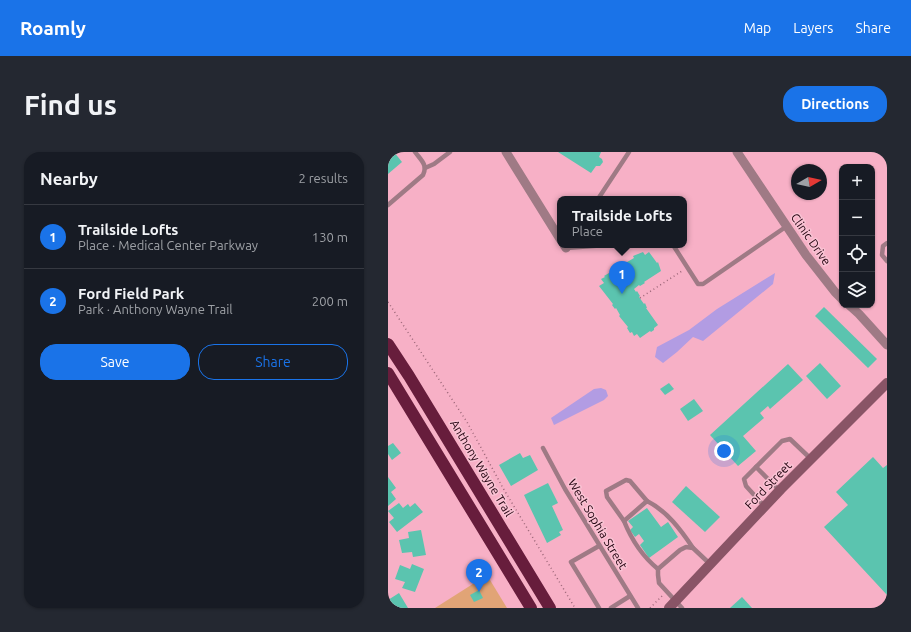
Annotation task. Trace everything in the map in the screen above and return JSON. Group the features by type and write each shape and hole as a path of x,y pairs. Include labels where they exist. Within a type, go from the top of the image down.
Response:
{"highway":[{"name":"Anthony Wayne Trail","path":"388,344 550,608"},
{"path":"388,373 531,608"}],"main road":[{"name":"Ford Street","path":"676,606 710,565 780,491 887,383"}],"street":[{"path":"506,152 556,228"},
{"name":"Clinic Drive","path":"737,152 806,255 839,296"},
{"path":"852,308 887,345"}],"lane":[{"path":"388,206 423,175 425,165 415,152"},
{"path":"425,168 434,164 450,152"},
{"path":"600,196 629,152"},
{"path":"675,248 698,284 703,284 787,226"},
{"path":"887,243 883,246 882,255 887,261"},
{"path":"765,507 746,486 744,479 782,441 790,439 811,459"},
{"name":"West Sophia Street","path":"543,448 565,489 638,608"},
{"path":"756,467 780,491"},
{"path":"676,606 659,583 658,569 646,560 630,536 624,521 607,497 606,491 626,480 630,481 648,501 658,507 682,532 693,548 710,565"},
{"path":"624,521 648,501"},
{"path":"599,546 571,562 599,608"},
{"path":"658,569 680,550 686,547 693,548"},
{"path":"611,608 630,596"}],"path":[{"path":"640,298 687,268"},
{"path":"388,302 467,422 503,488 575,608"},
{"path":"650,608 666,591"}],"shaded area":[{"path":"775,273 773,284 703,341 693,337 663,363 655,357 657,347 689,330 717,309"},
{"path":"601,388 606,390 608,396 604,400 554,425 551,418 594,389"},
{"path":"487,575 507,608 435,608"}],"building":[{"path":"388,152 394,152 402,162 388,174"},
{"path":"558,152 601,152 599,157 603,162 600,166 596,166 591,173"},
{"path":"643,252 645,255 649,252 657,263 658,262 661,271 634,289 636,292 637,291 644,304 645,303 646,308 658,325 654,328 654,330 640,338 637,334 634,336 632,332 630,333 627,328 628,327 619,316 620,315 616,308 615,309 612,305 613,304 599,286 604,283 601,279 605,277 604,276 609,273 610,274 616,270 615,269 634,258 633,256"},
{"path":"824,307 877,359 868,368 815,316"},
{"path":"820,363 841,386 827,399 806,376"},
{"path":"788,364 803,380 770,409 768,406 760,413 764,418 743,436 756,451 738,466 710,435"},
{"path":"669,383 674,389 665,395 660,389"},
{"path":"694,399 703,411 688,421 680,409"},
{"path":"393,443 401,453 392,460 388,454 388,446"},
{"path":"520,453 523,458 530,455 538,470 511,486 499,465"},
{"path":"873,457 883,468 887,465 887,595 824,527 848,505 836,492"},
{"path":"388,477 396,488 391,492 396,499 388,506"},
{"path":"548,483 558,503 552,506 563,530 559,532 561,535 547,543 524,495"},
{"path":"686,486 720,517 705,532 672,502"},
{"path":"399,503 403,508 408,504 410,507 415,503 423,512 397,532 389,522 394,518 388,511"},
{"path":"647,508 661,527 668,522 678,537 649,558 640,545 644,541 639,534 635,537 630,530 633,527 628,521"},
{"path":"421,530 426,555 413,557 412,552 402,553 399,540 409,538 408,532"},
{"path":"412,564 424,569 415,592 402,588 405,582 395,579 400,565 410,569"},
{"path":"479,590 483,598 474,602 470,595"},
{"path":"399,593 408,608 388,608 388,600"},
{"path":"742,597 752,608 730,608"}],"place":[{"name":"Trailside Lofts","path":"622,294"},
{"name":"Ford Field Park","path":"479,592"}]}
